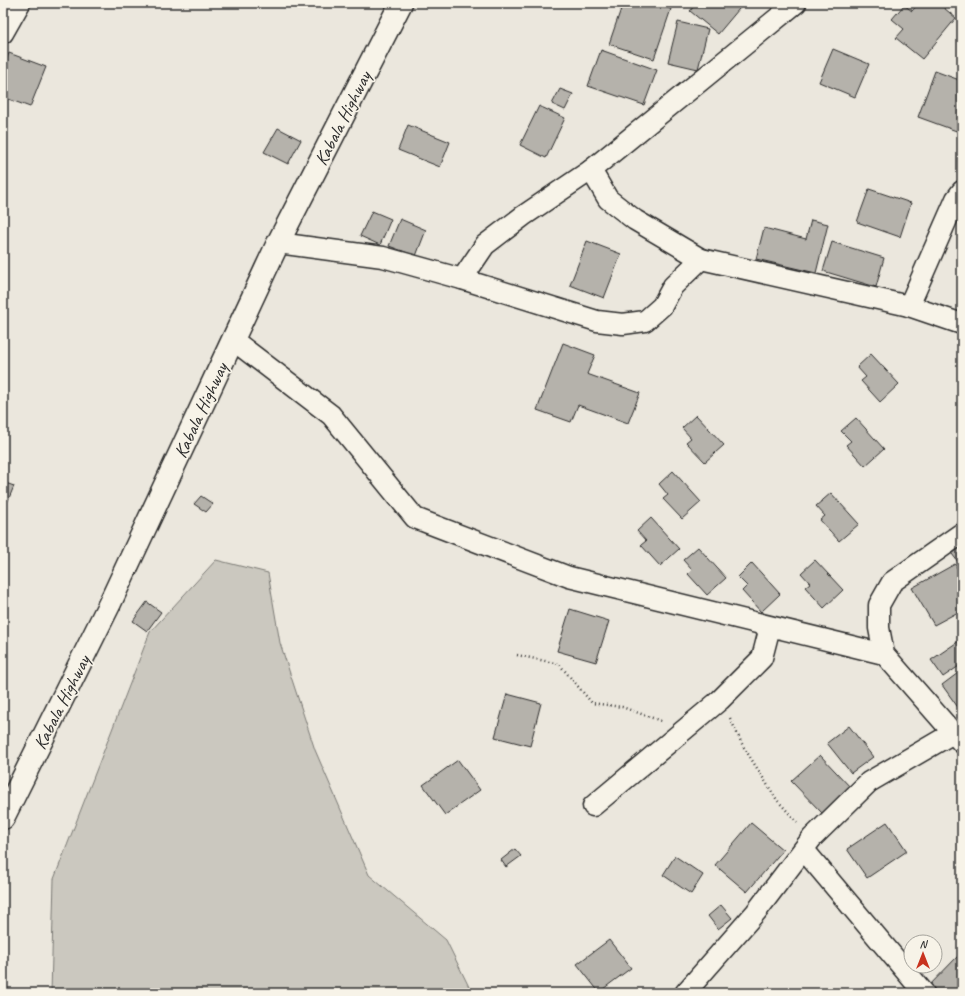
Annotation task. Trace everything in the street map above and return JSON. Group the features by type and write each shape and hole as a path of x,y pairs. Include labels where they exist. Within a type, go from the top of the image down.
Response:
{"main road":[{"name":"Kabala Highway","path":"3,818 110,603 278,243 401,3"}],"street":[{"path":"3,33 20,3"},
{"path":"462,279 485,245 523,216 591,170 796,3"},
{"path":"591,170 608,199 635,220 701,259 909,306 962,324"},
{"path":"909,306 956,199 962,191"},
{"path":"278,243 383,257 462,279 597,321 623,324 645,321 662,306 673,286 701,259"},
{"path":"233,340 332,415 415,518 569,577 884,654"},
{"path":"684,993 756,912 808,844 869,782 957,738 884,654 879,628 879,605 892,582 962,533"},
{"path":"593,806 720,700 762,658 770,626"},
{"path":"808,844 924,993"}],"path":[{"path":"517,655 559,664 592,703 622,707 685,729"},
{"path":"720,700 733,723 743,746 777,800 808,844"}],"shaded area":[{"path":"216,560 268,573 280,643 315,750 369,875 446,940 472,993 51,993 54,879 150,632"}],"building":[{"path":"623,3 654,3 671,9 654,59 609,44"},
{"path":"697,3 744,3 718,34 690,11"},
{"path":"919,3 938,3 956,18 922,59 896,38 904,29 892,19 904,5 912,11"},
{"path":"678,22 708,29 698,69 668,62"},
{"path":"833,49 869,64 855,97 819,82"},
{"path":"601,50 657,70 644,105 588,86"},
{"path":"9,53 46,67 30,107 3,97 3,68"},
{"path":"935,71 962,81 962,133 918,117"},
{"path":"560,89 573,94 565,110 552,104"},
{"path":"539,106 565,118 546,158 520,145"},
{"path":"408,125 450,142 440,167 398,150"},
{"path":"278,128 301,140 288,164 264,152"},
{"path":"869,189 911,203 900,237 857,222"},
{"path":"372,211 391,219 380,245 360,236"},
{"path":"400,219 426,230 416,256 389,246"},
{"path":"811,220 828,224 816,273 756,259 764,228 806,239"},
{"path":"587,241 621,254 604,298 570,285"},
{"path":"832,242 884,258 876,287 823,271"},
{"path":"563,343 595,355 587,374 640,393 628,423 578,405 571,422 537,410"},
{"path":"871,354 899,384 880,402 861,381 866,377 857,367"},
{"path":"696,415 724,445 705,462 686,442 691,438 682,428"},
{"path":"856,418 884,449 865,466 846,445 851,441 841,431"},
{"path":"673,471 701,502 682,519 663,499 668,495 659,484"},
{"path":"3,482 14,486 7,503 3,502"},
{"path":"831,493 859,524 839,541 820,520 825,516 816,506"},
{"path":"201,496 213,504 206,512 194,504"},
{"path":"651,518 679,549 660,566 641,545 646,541 637,531"},
{"path":"962,546 962,567 952,554"},
{"path":"698,547 726,578 707,595 688,574 692,570 683,560"},
{"path":"815,560 843,590 824,608 805,587 810,583 801,573"},
{"path":"752,563 780,594 761,612 742,591 747,586 738,577"},
{"path":"955,564 962,577 962,610 934,625 912,588"},
{"path":"147,602 161,612 147,631 133,621"},
{"path":"570,609 609,621 596,662 557,651"},
{"path":"959,641 962,645 962,664 943,677 931,660"},
{"path":"962,670 962,713 942,685"},
{"path":"507,694 541,703 530,746 495,737"},
{"path":"849,726 873,757 851,773 827,743"},
{"path":"820,755 851,788 823,814 791,781"},
{"path":"458,760 480,790 445,815 423,785"},
{"path":"887,822 907,851 867,878 847,849"},
{"path":"751,823 783,850 747,892 715,865"},
{"path":"515,849 521,856 506,867 501,860"},
{"path":"675,856 703,875 691,894 663,875"},
{"path":"721,905 732,918 718,929 708,916"},
{"path":"609,940 631,968 599,992 577,964"},
{"path":"959,955 962,958 962,993 927,993 924,991 941,974 943,974 943,971"}]}
